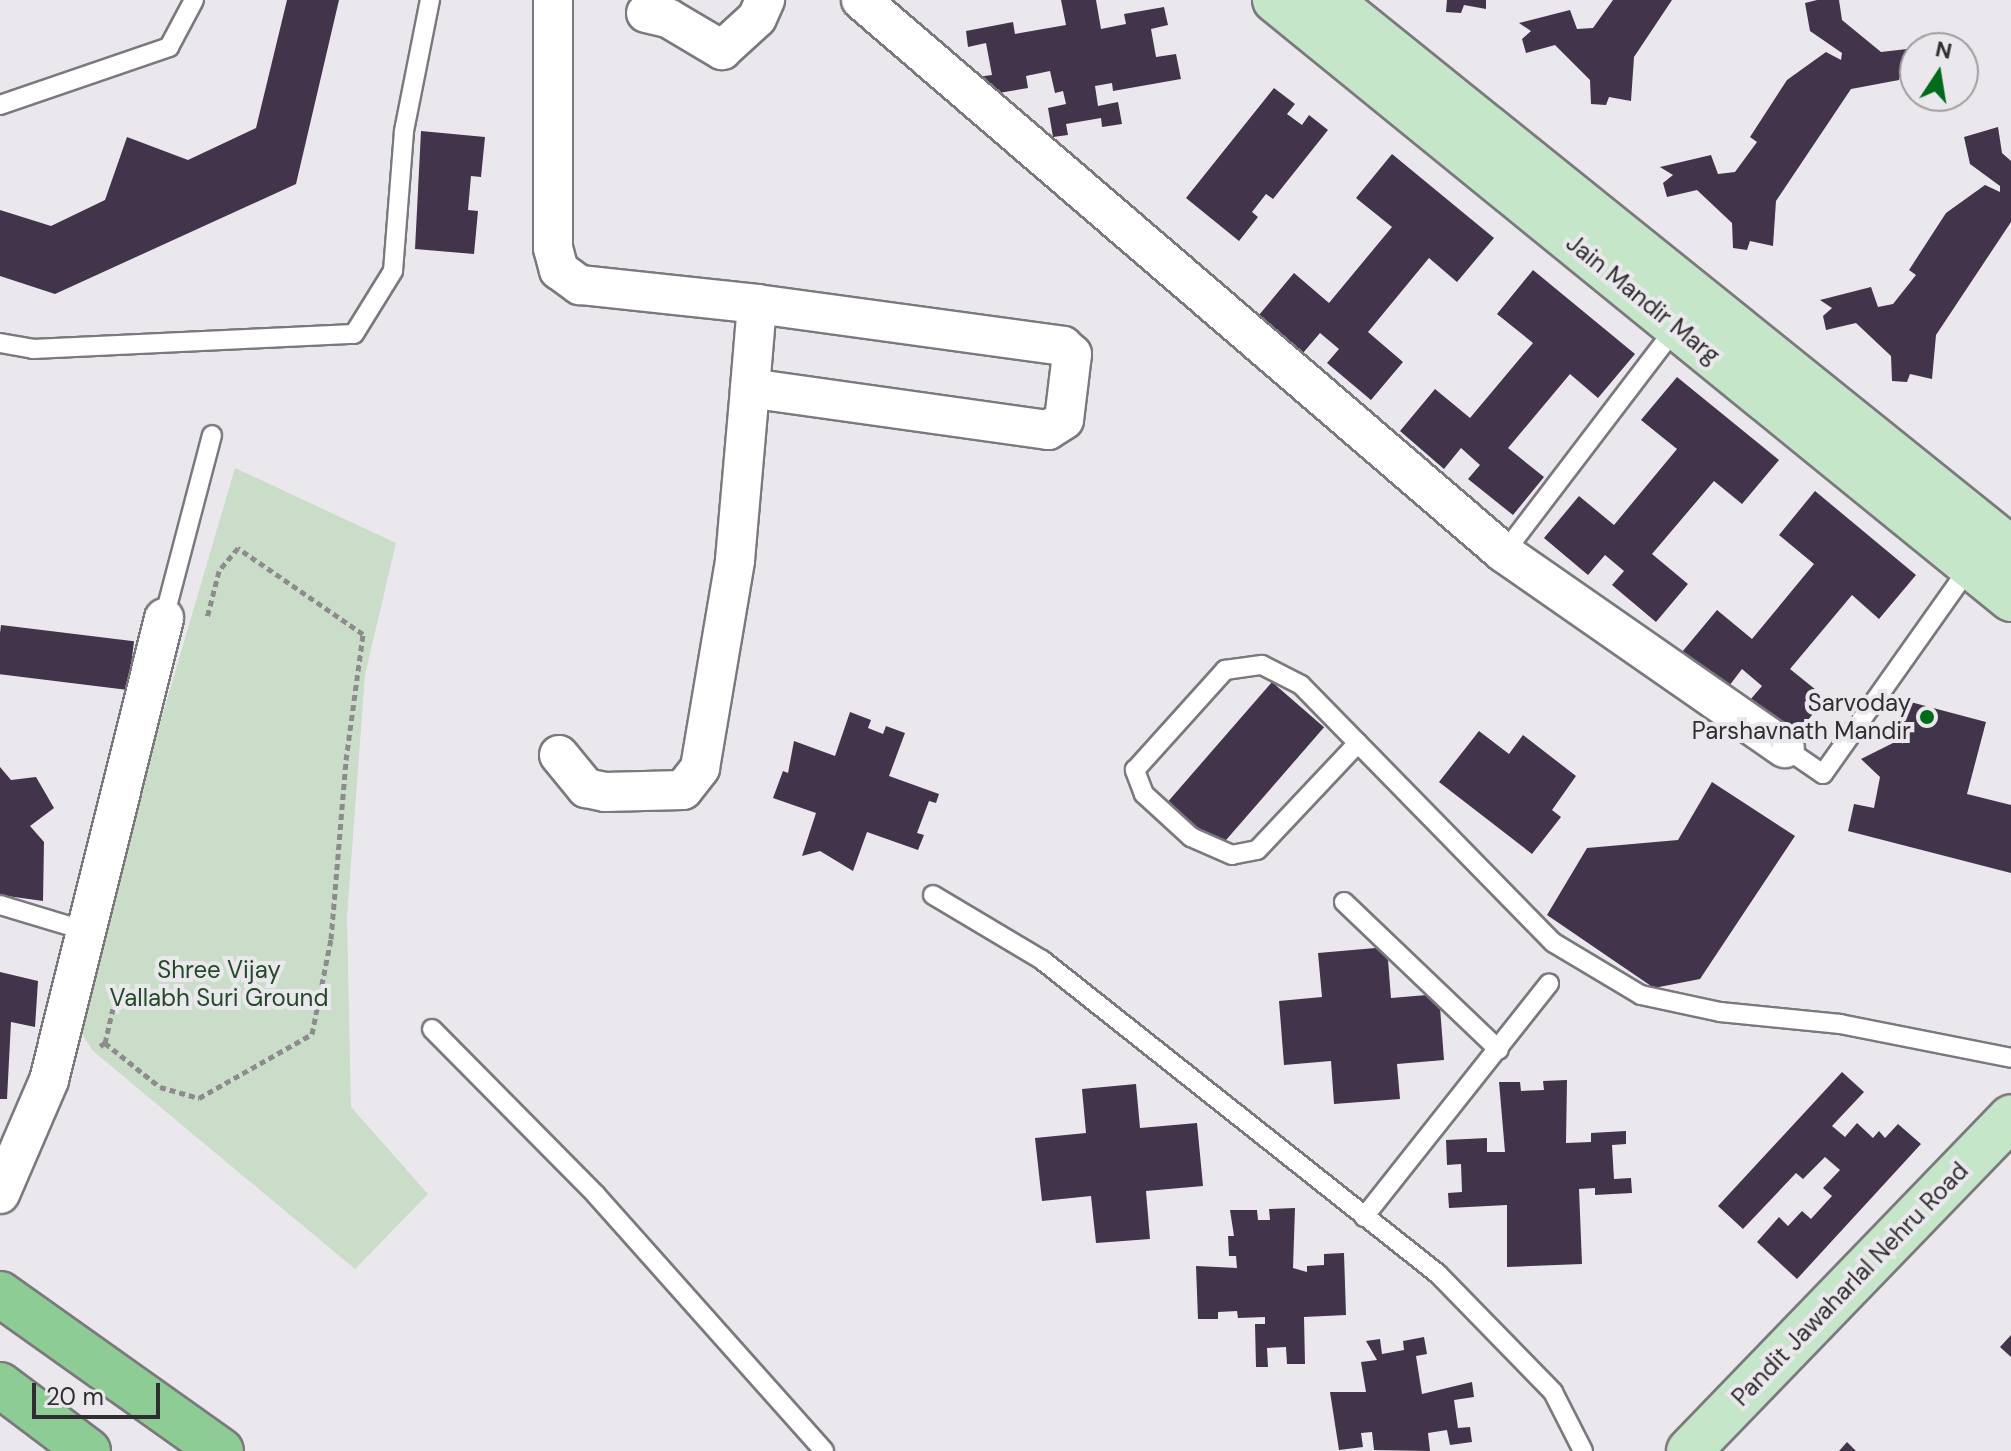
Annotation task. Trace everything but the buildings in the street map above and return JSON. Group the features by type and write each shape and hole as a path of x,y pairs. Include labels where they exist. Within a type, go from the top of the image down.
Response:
{"main road":[{"path":"0,1294 221,1451"},
{"path":"0,1385 88,1451"}],"street":[{"path":"553,0 553,248 559,270 580,285 757,304 1063,346 1072,354 1064,420 1048,430 750,388"},
{"path":"646,13 668,18 722,50 757,18 765,0"},
{"path":"861,0 1504,553 1785,748"},
{"name":"Jain Mandir Marg","path":"1275,0 1555,204 1677,326 1846,441"},
{"name":"Jain Mandir Marg","path":"1329,0 1555,204 1998,569"},
{"path":"559,755 586,788 605,792 683,790 700,768 735,560 757,304"},
{"path":"0,1194 49,1080 83,930 164,618"},
{"name":"Pandit Jawaharlal Nehru Road","path":"1694,1449 2011,1117"}],"lane":[{"path":"0,105 169,47 194,0"},
{"path":"0,343 33,349 354,334 393,271 404,131 430,0"},
{"path":"1504,553 1677,326"},
{"path":"164,618 212,435"},
{"path":"1785,748 1823,774 1998,569"},
{"path":"1358,743 1257,850 1232,855 1191,837 1144,794 1135,770 1225,670 1262,665 1301,685 1358,743 1554,943 1641,995 1720,1012 1840,1024 2011,1058"},
{"path":"933,895 1042,960 1438,1274 1553,1392 1583,1451"},
{"path":"1344,902 1499,1050"},
{"path":"0,905 83,930"},
{"path":"1364,1217 1549,984"},
{"path":"432,1029 596,1195 824,1451"}],"path":[{"path":"105,1043 160,1087 199,1098 312,1034 331,939 346,760 363,634 238,548 219,571 204,631"},
{"path":"49,1080 105,1043 116,997"}],"green space":[{"name":"Shree Vijay Vallabh Suri Ground","path":"235,468 396,543 365,675 347,917 351,1107 428,1194 355,1269 93,1051 73,1020"}],"place":[{"name":"Sarvoday Parshavnath Mandir","path":"1927,717"}]}
